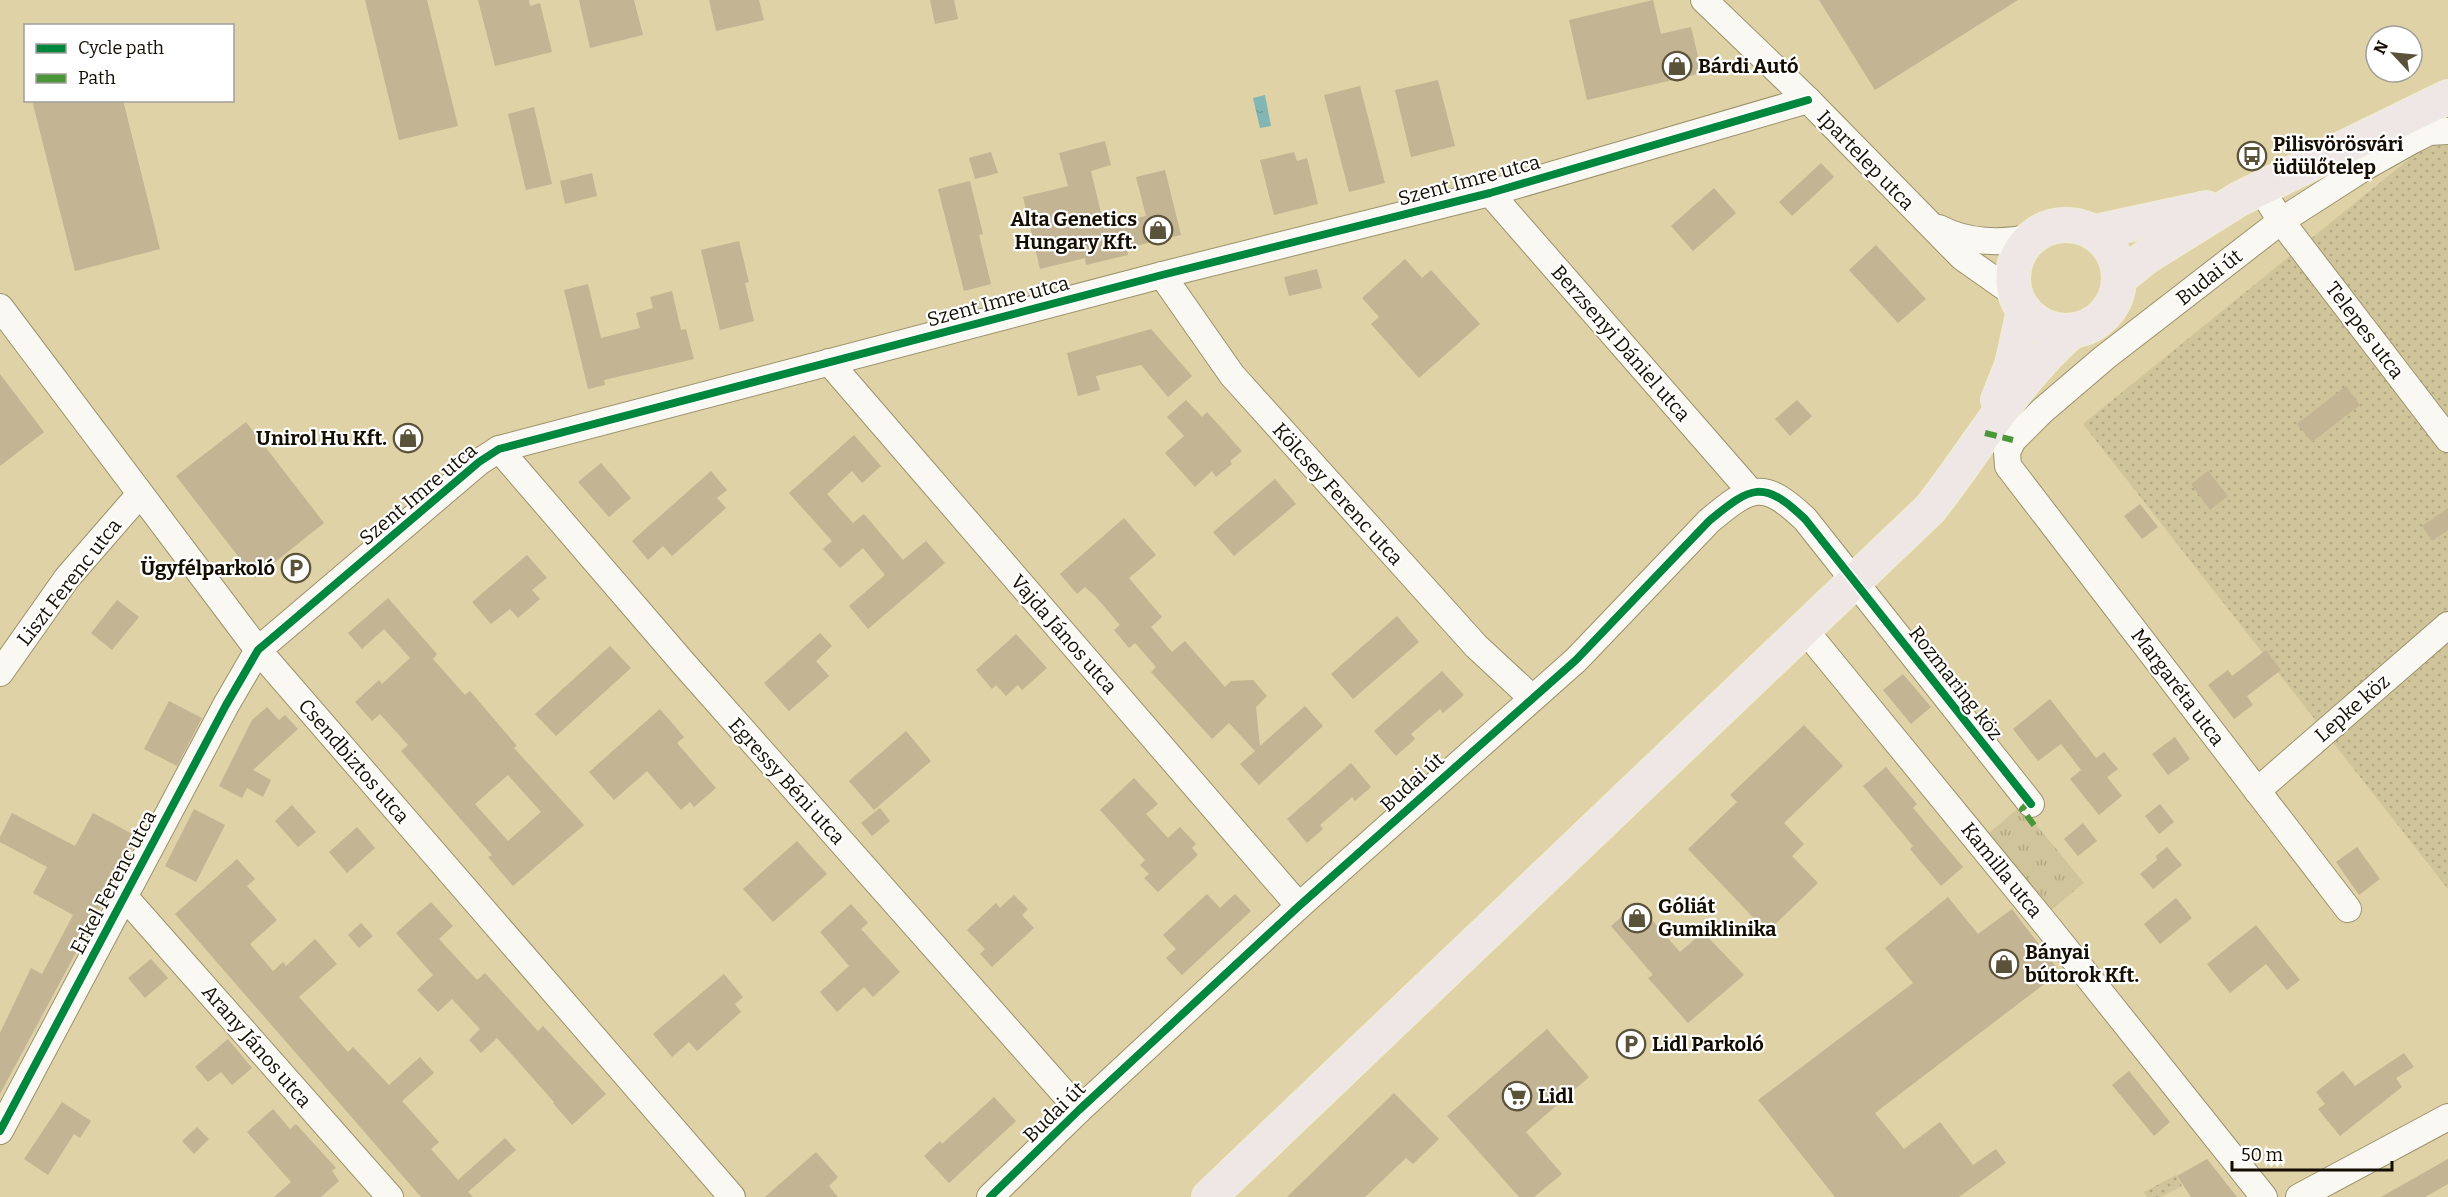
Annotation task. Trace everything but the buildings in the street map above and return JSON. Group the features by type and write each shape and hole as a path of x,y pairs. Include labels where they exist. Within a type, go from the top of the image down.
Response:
{"main road":[{"path":"2120,278 2146,257 2250,194 2448,97"},
{"path":"2095,232 2166,218 2250,194"},
{"path":"1985,433 2012,365 2020,303 2014,270 2017,258 2032,237 2043,229 2056,225 2083,226 2095,232 2108,244 2117,260 2120,278 2116,297 2106,313 2090,325 2072,331 2050,329 2031,318 2020,303"},
{"path":"1209,1197 1930,510 1985,433 2039,364 2072,331"}],"street":[{"name":"Ipartelep utca","path":"1704,0 1808,100 1962,257 2020,303"},
{"name":"Szent Imre utca","path":"258,650 479,462 499,449 1490,193 1808,100"},
{"name":"Budai út","path":"2008,466 2007,452 2013,440 2042,411 2104,358 2281,221 2365,167 2413,140 2429,132 2448,131"},
{"name":"Berzsenyi Dániel utca","path":"1490,193 1751,492"},
{"name":"Telepes utca","path":"2250,194 2281,221 2448,439"},
{"path":"1925,219 1942,230 1981,242 2032,237"},
{"name":"Kölcsey Ferenc utca","path":"1162,276 1187,315 1247,392 1476,646 1532,698"},
{"name":"Csendbiztos utca","path":"0,307 258,650 732,1197"},
{"name":"Vajda János utca","path":"830,362 1299,906"},
{"name":"Egressy Béni utca","path":"499,449 691,672 1079,1110"},
{"name":"Margaréta utca","path":"2008,466 2348,909"},
{"path":"1751,492 1767,492 1779,496 1793,508 1805,519 1855,582"},
{"name":"Budai út","path":"990,1197 1079,1110 1299,906 1576,660 1709,520 1731,502 1751,492"},
{"name":"Liszt Ferenc utca","path":"0,673 67,578 140,494"},
{"name":"Rozmaring köz","path":"1855,582 2031,804"},
{"name":"Lepke köz","path":"2257,790 2448,625"},
{"name":"Kamilla utca","path":"1805,630 2056,936 2264,1197"},
{"name":"Erkel Ferenc utca","path":"0,1131 226,705 258,650"},
{"name":"Arany János utca","path":"124,896 390,1197"},
{"path":"2299,1197 2448,1117"}],"green space":[{"path":"2448,134 2448,889 2083,424 2414,155"},
{"path":"2021,806 2084,883 2051,910 1989,833"},
{"path":"2176,1175 2182,1186 2161,1197 2147,1197 2144,1192"}],"water":[{"path":"1265,95 1271,126 1260,128 1253,98"}],"marked path":[{"path":"1985,433 2013,440"},
{"path":"2029,802 2022,809 2037,829"}],"cycle path":[{"path":"0,1131 226,705 258,650 479,462 499,449 1162,275 1490,193 1808,100"},
{"path":"990,1197 1079,1110 1299,906 1576,660 1709,521 1747,494 1767,493 1791,506 1805,519 2031,804"}],"place":[{"name":"Bárdi Autó","path":"1677,66"},
{"name":"Pilisvörösvári üdülőtelep","path":"2252,156"},
{"name":"Alta Genetics Hungary Kft.","path":"1158,230"},
{"name":"Unirol Hu Kft.","path":"408,438"},
{"name":"Ügyfélparkoló","path":"296,568"},
{"name":"Góliát Gumiklinika","path":"1637,918"},
{"name":"Bányai bútorok Kft.","path":"2004,964"},
{"name":"Lidl Parkoló","path":"1631,1044"},
{"name":"Lidl","path":"1517,1096"}]}
